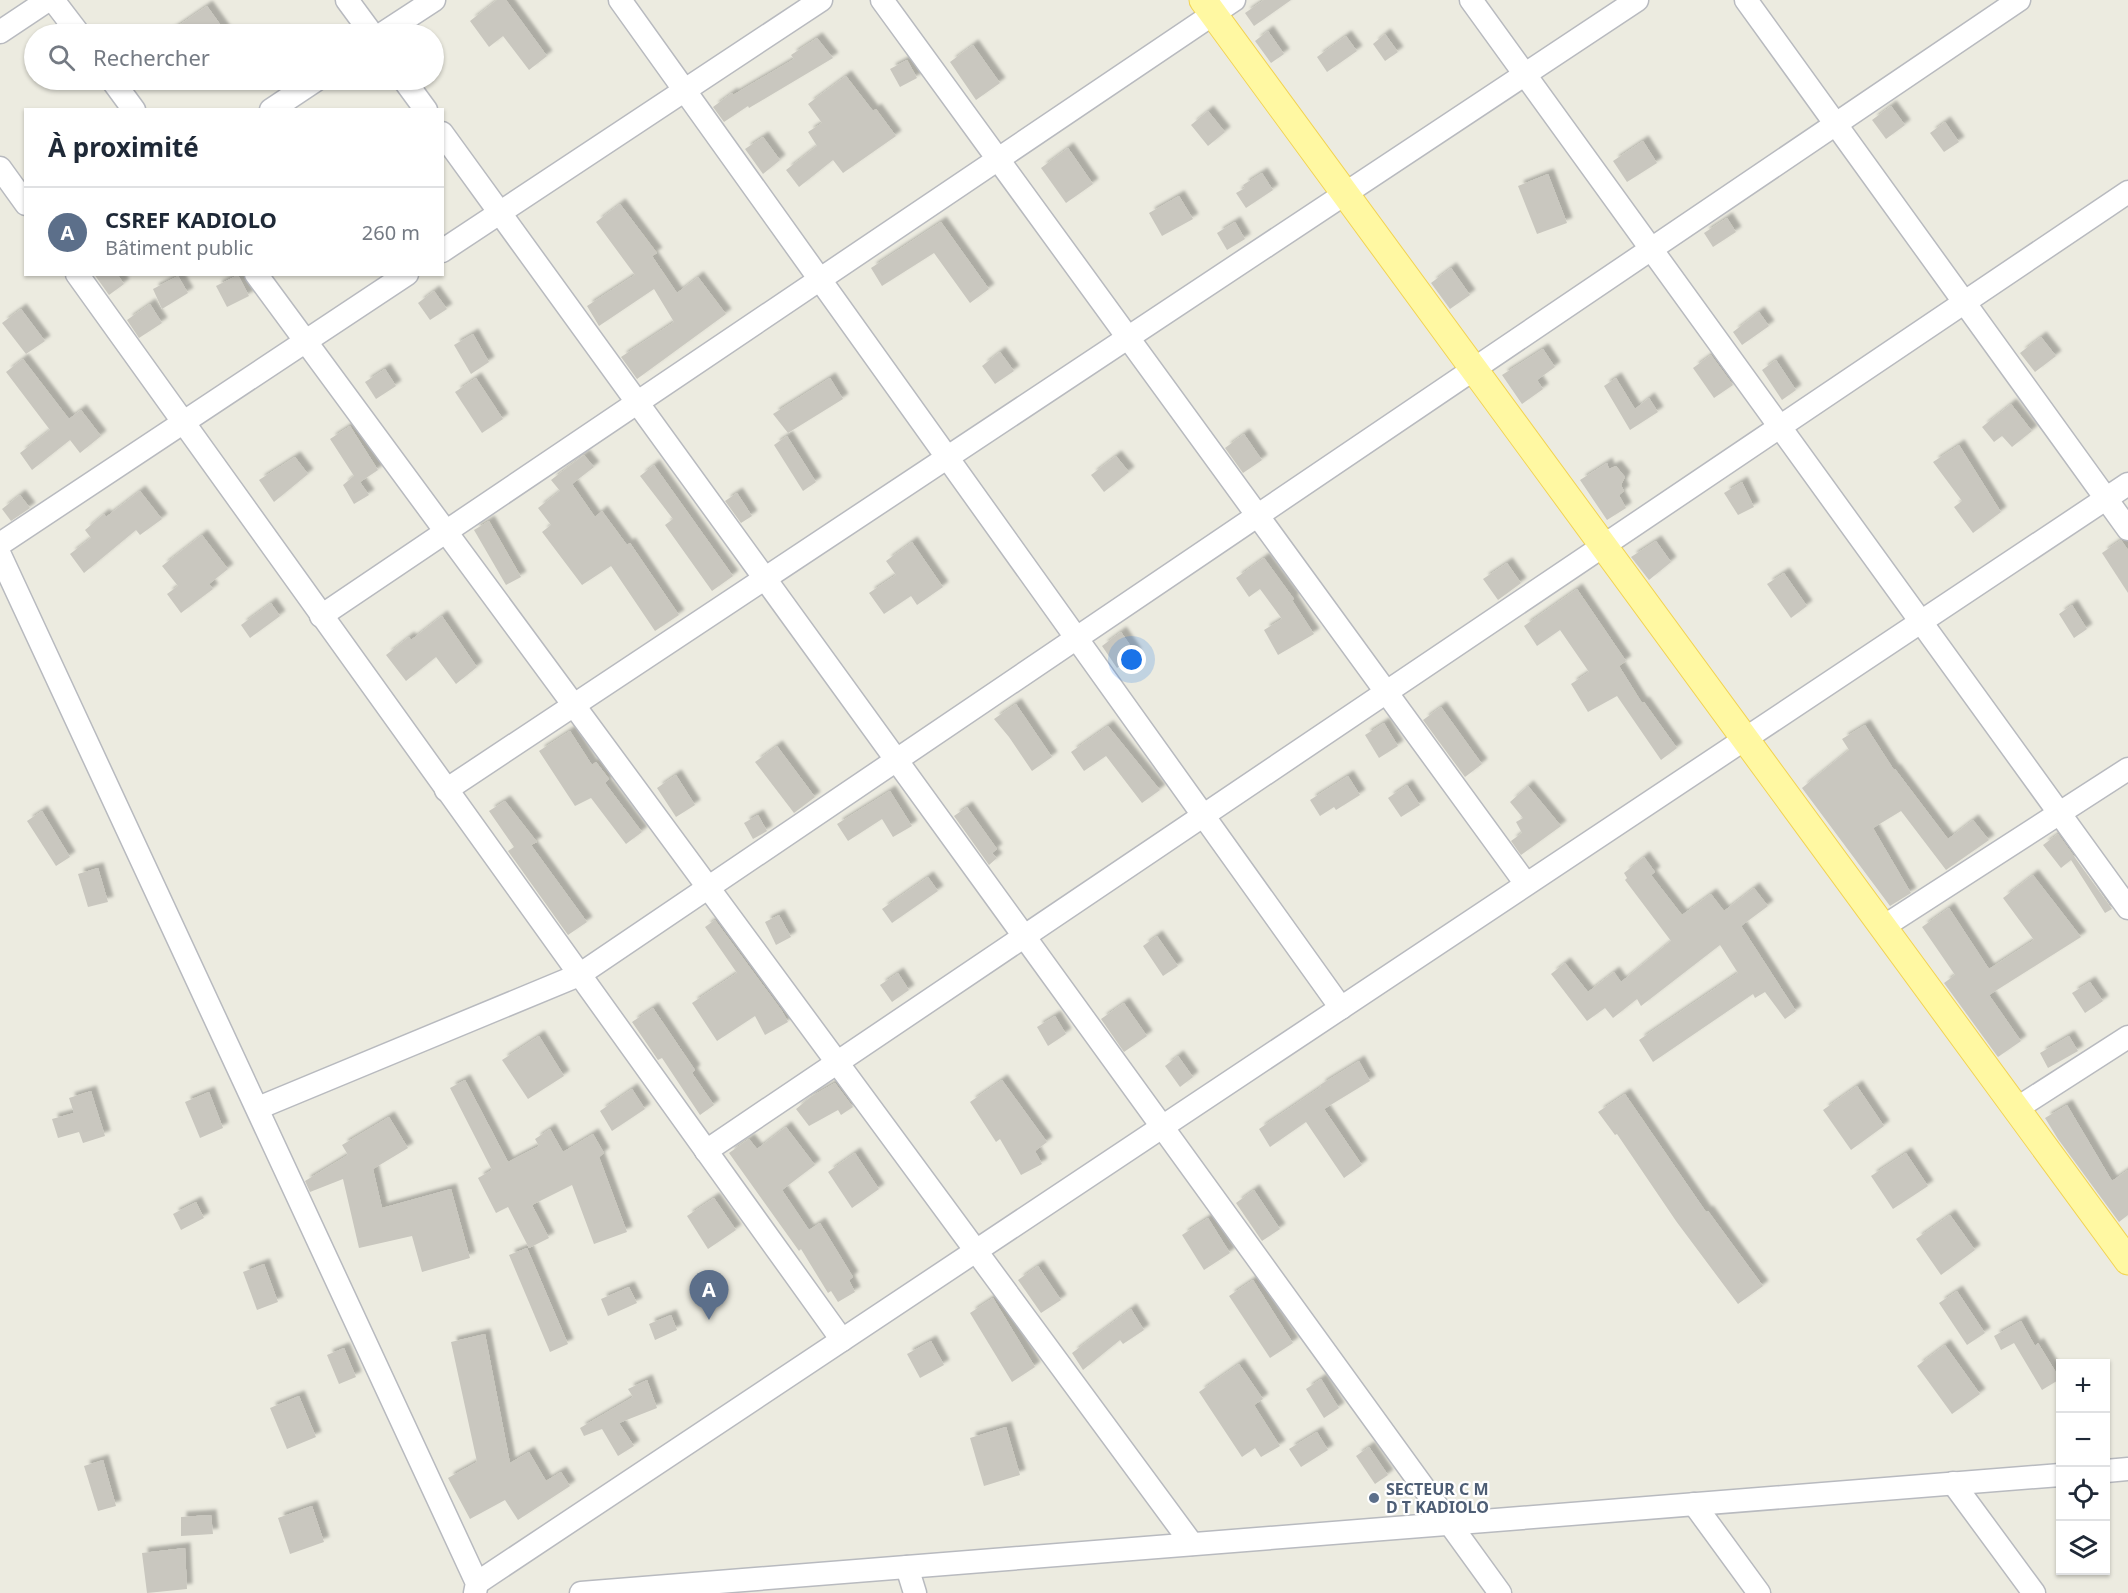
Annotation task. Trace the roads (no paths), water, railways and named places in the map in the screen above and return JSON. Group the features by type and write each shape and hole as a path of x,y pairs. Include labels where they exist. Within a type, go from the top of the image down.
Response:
{"main road":[{"path":"1217,5 1345,194 2128,1262"}],"street":[{"path":"0,32 48,0"},
{"path":"53,0 71,24"},
{"path":"347,0 365,24"},
{"path":"397,24 434,0"},
{"path":"620,0 1341,1008"},
{"path":"444,250 821,0"},
{"path":"882,0 1526,884"},
{"path":"1471,0 2128,908"},
{"path":"446,790 1637,0"},
{"path":"1746,0 2128,528"},
{"path":"258,1108 579,975 2019,0"},
{"path":"321,616 998,159 1217,5"},
{"path":"119,90 133,108"},
{"path":"274,108 301,90"},
{"path":"411,90 425,108"},
{"path":"444,135 1500,1593"},
{"path":"0,168 24,201"},
{"path":"706,1151 2128,192"},
{"path":"77,276 842,1340"},
{"path":"257,276 1192,1544"},
{"path":"0,544 404,276"},
{"path":"0,555 258,1108 476,1588 842,1340 2128,484"},
{"path":"1883,927 2128,769"},
{"path":"2016,1108 2128,1037"},
{"path":"2110,1471 2128,1469"},
{"path":"581,1593 2056,1474"},
{"path":"1953,1483 2034,1593"},
{"path":"1694,1504 1759,1593"},
{"path":"907,1567 915,1593"}],"place":[{"name":"CSREF KADIOLO","path":"709,1320"},
{"name":"SECTEUR C M D T KADIOLO","path":"1374,1498"}]}
